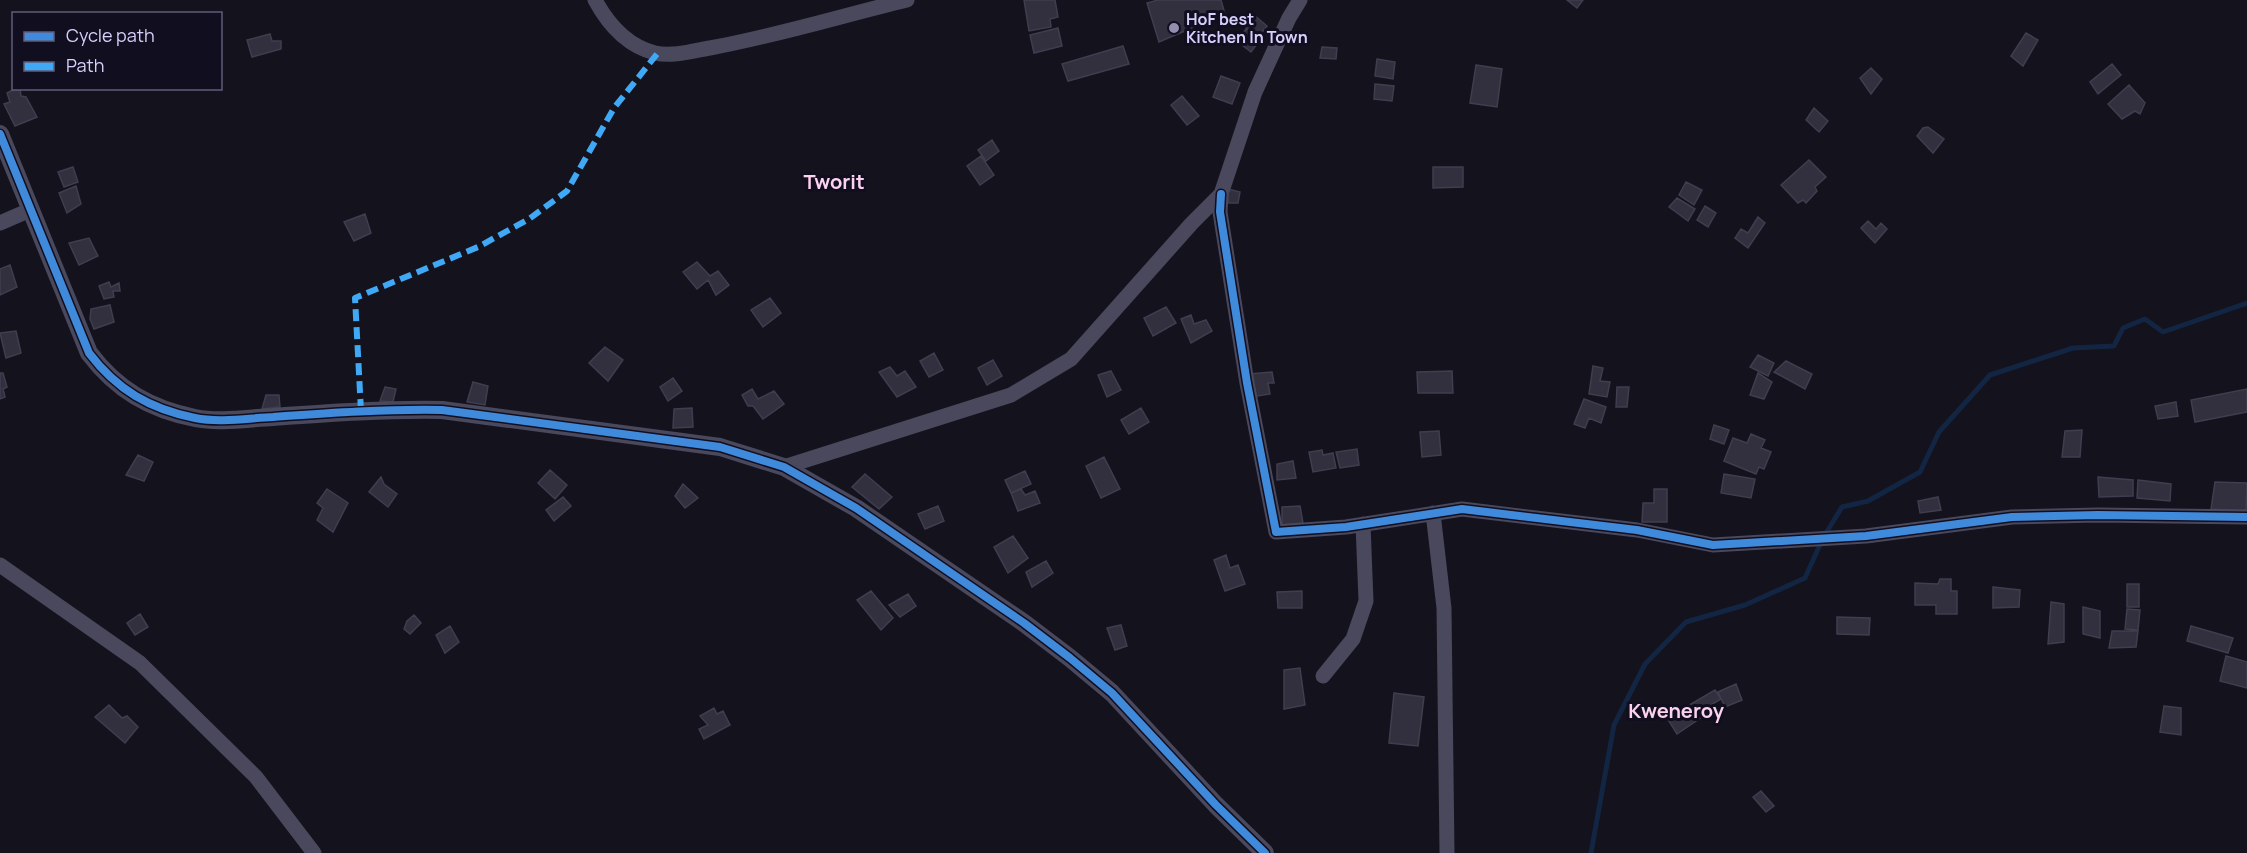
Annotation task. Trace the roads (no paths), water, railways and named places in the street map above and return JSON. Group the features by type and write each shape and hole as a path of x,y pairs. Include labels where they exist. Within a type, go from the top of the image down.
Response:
{"street":[{"path":"595,0 620,35 639,48 657,54 679,53 738,43 907,0"},
{"path":"1300,0 1288,18 1255,92 1221,194 1220,212 1247,383 1276,531 1363,524 1462,509 1637,530 1713,545 1836,537 2012,518 2098,515 2247,517"},
{"path":"0,135 89,353 108,377 140,400 196,418 442,410 720,447 784,467 856,508 1005,609 1070,658 1112,693 1216,805 1265,853"},
{"path":"784,467 1011,395 1045,376 1071,359 1192,223 1221,194"},
{"path":"0,223 30,210"},
{"path":"1433,513 1444,608 1447,853"},
{"path":"1323,676 1353,639 1366,601 1363,524"},
{"path":"0,565 140,663 255,777 314,853"}],"waterway":[{"path":"1591,853 1614,725 1645,664 1686,622 1745,605 1805,578 1823,538 1842,507 1868,501 1920,472 1939,432 1990,375 2073,348 2114,346 2123,328 2145,319 2163,332 2247,303"}],"place":[{"name":"HoF best Kitchen In Town","path":"1174,28"}],"district":[{"name":"Tworit","path":"834,182"},
{"name":"Kweneroy","path":"1676,711"}]}
